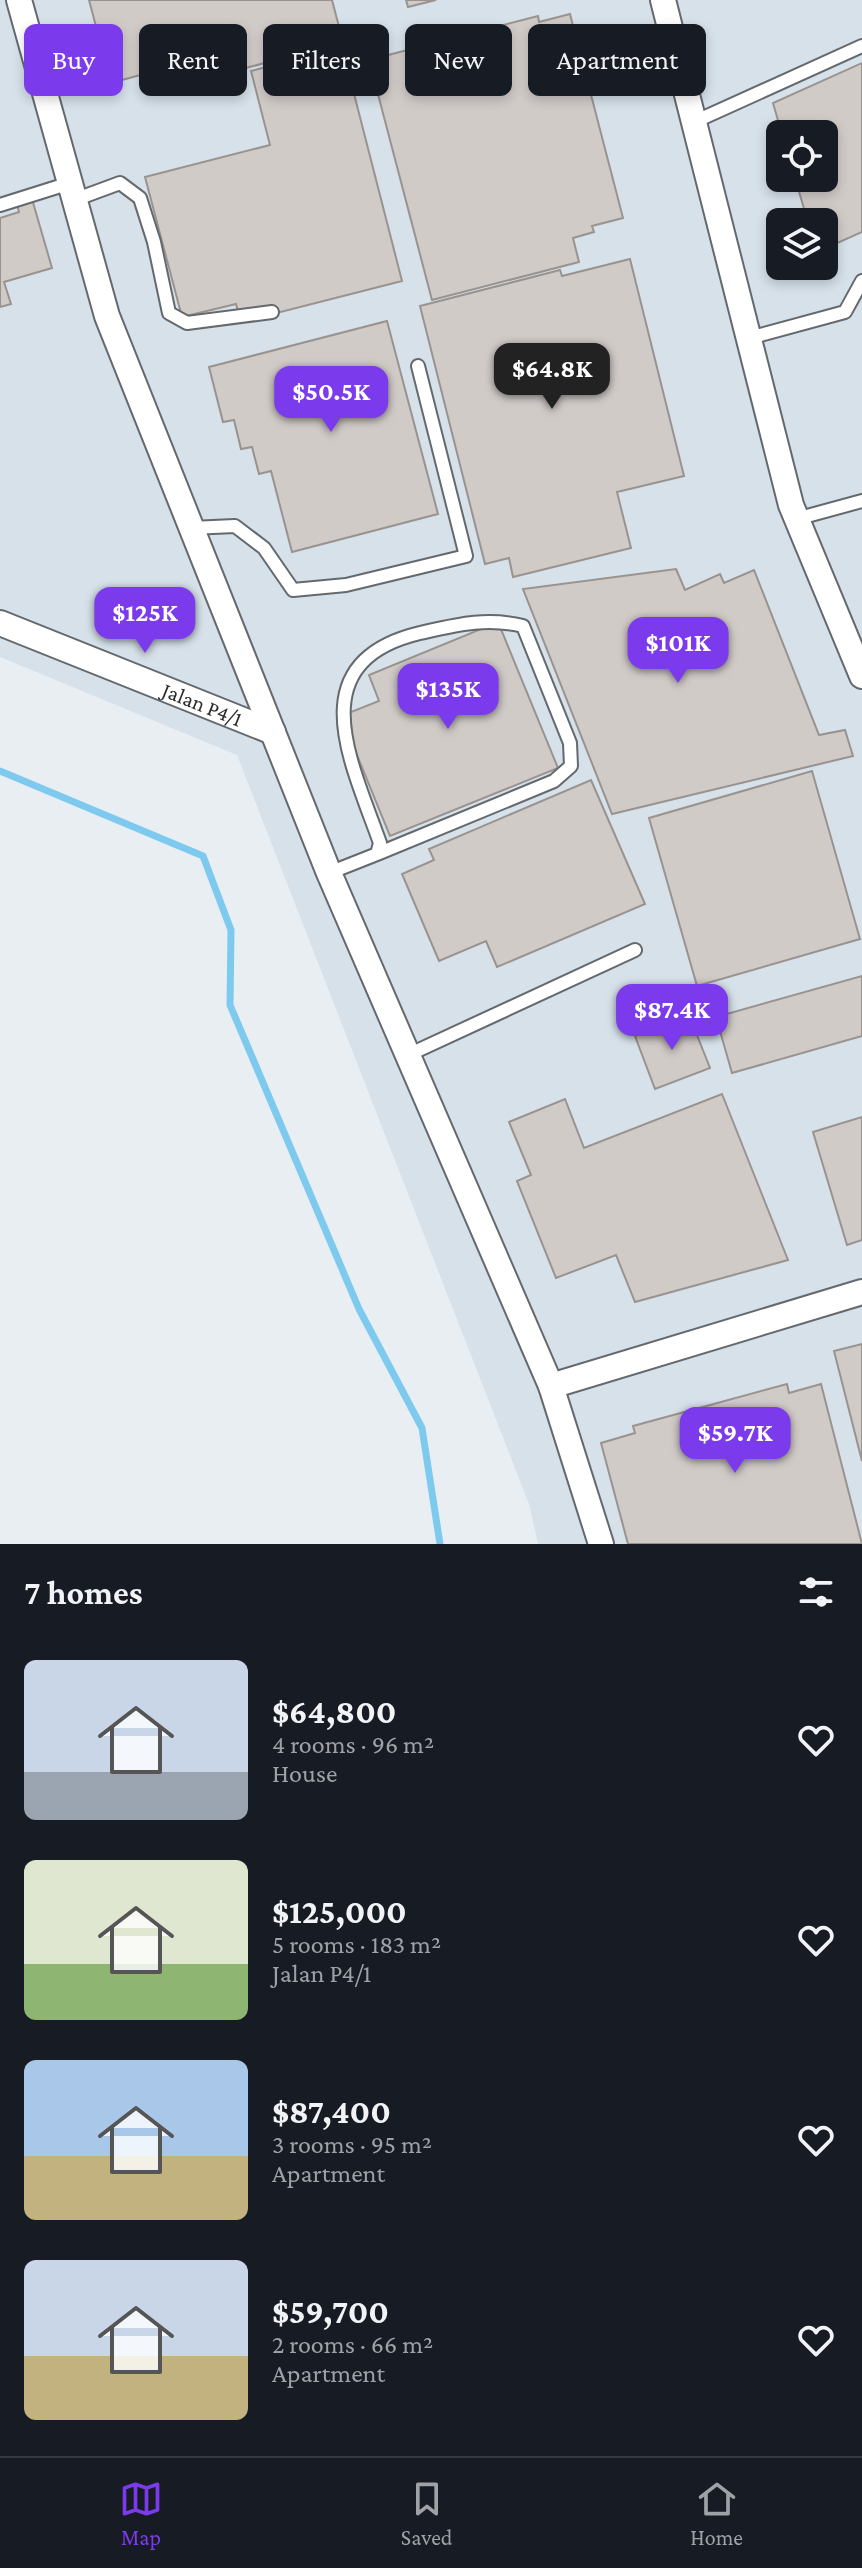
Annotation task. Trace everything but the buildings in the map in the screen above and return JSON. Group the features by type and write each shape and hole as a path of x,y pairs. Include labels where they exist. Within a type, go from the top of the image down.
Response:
{"street":[{"path":"19,0 107,316 329,873 551,1386 601,1544"},
{"path":"663,0 796,519 862,676"},
{"name":"Jalan P4/1","path":"0,623 273,732"},
{"path":"551,1386 862,1292"}],"lane":[{"path":"694,122 862,46"},
{"path":"0,205 120,183 140,198 154,242 169,313 187,323 272,312"},
{"path":"749,338 845,312 862,281"},
{"path":"191,528 235,526 264,548 293,590 346,585 466,556 418,366"},
{"path":"796,519 862,501"},
{"path":"329,873 377,854 554,781 571,766 570,743 523,626 495,619 387,641 354,667 344,702 347,755 380,843 377,854"},
{"path":"408,1055 635,950"}],"shaded area":[{"path":"0,0 862,0 862,1544 538,1544 529,1504 237,755 0,657"}],"waterway":[{"path":"0,771 203,856 231,930 230,1005 359,1309 422,1428 440,1544"}]}
